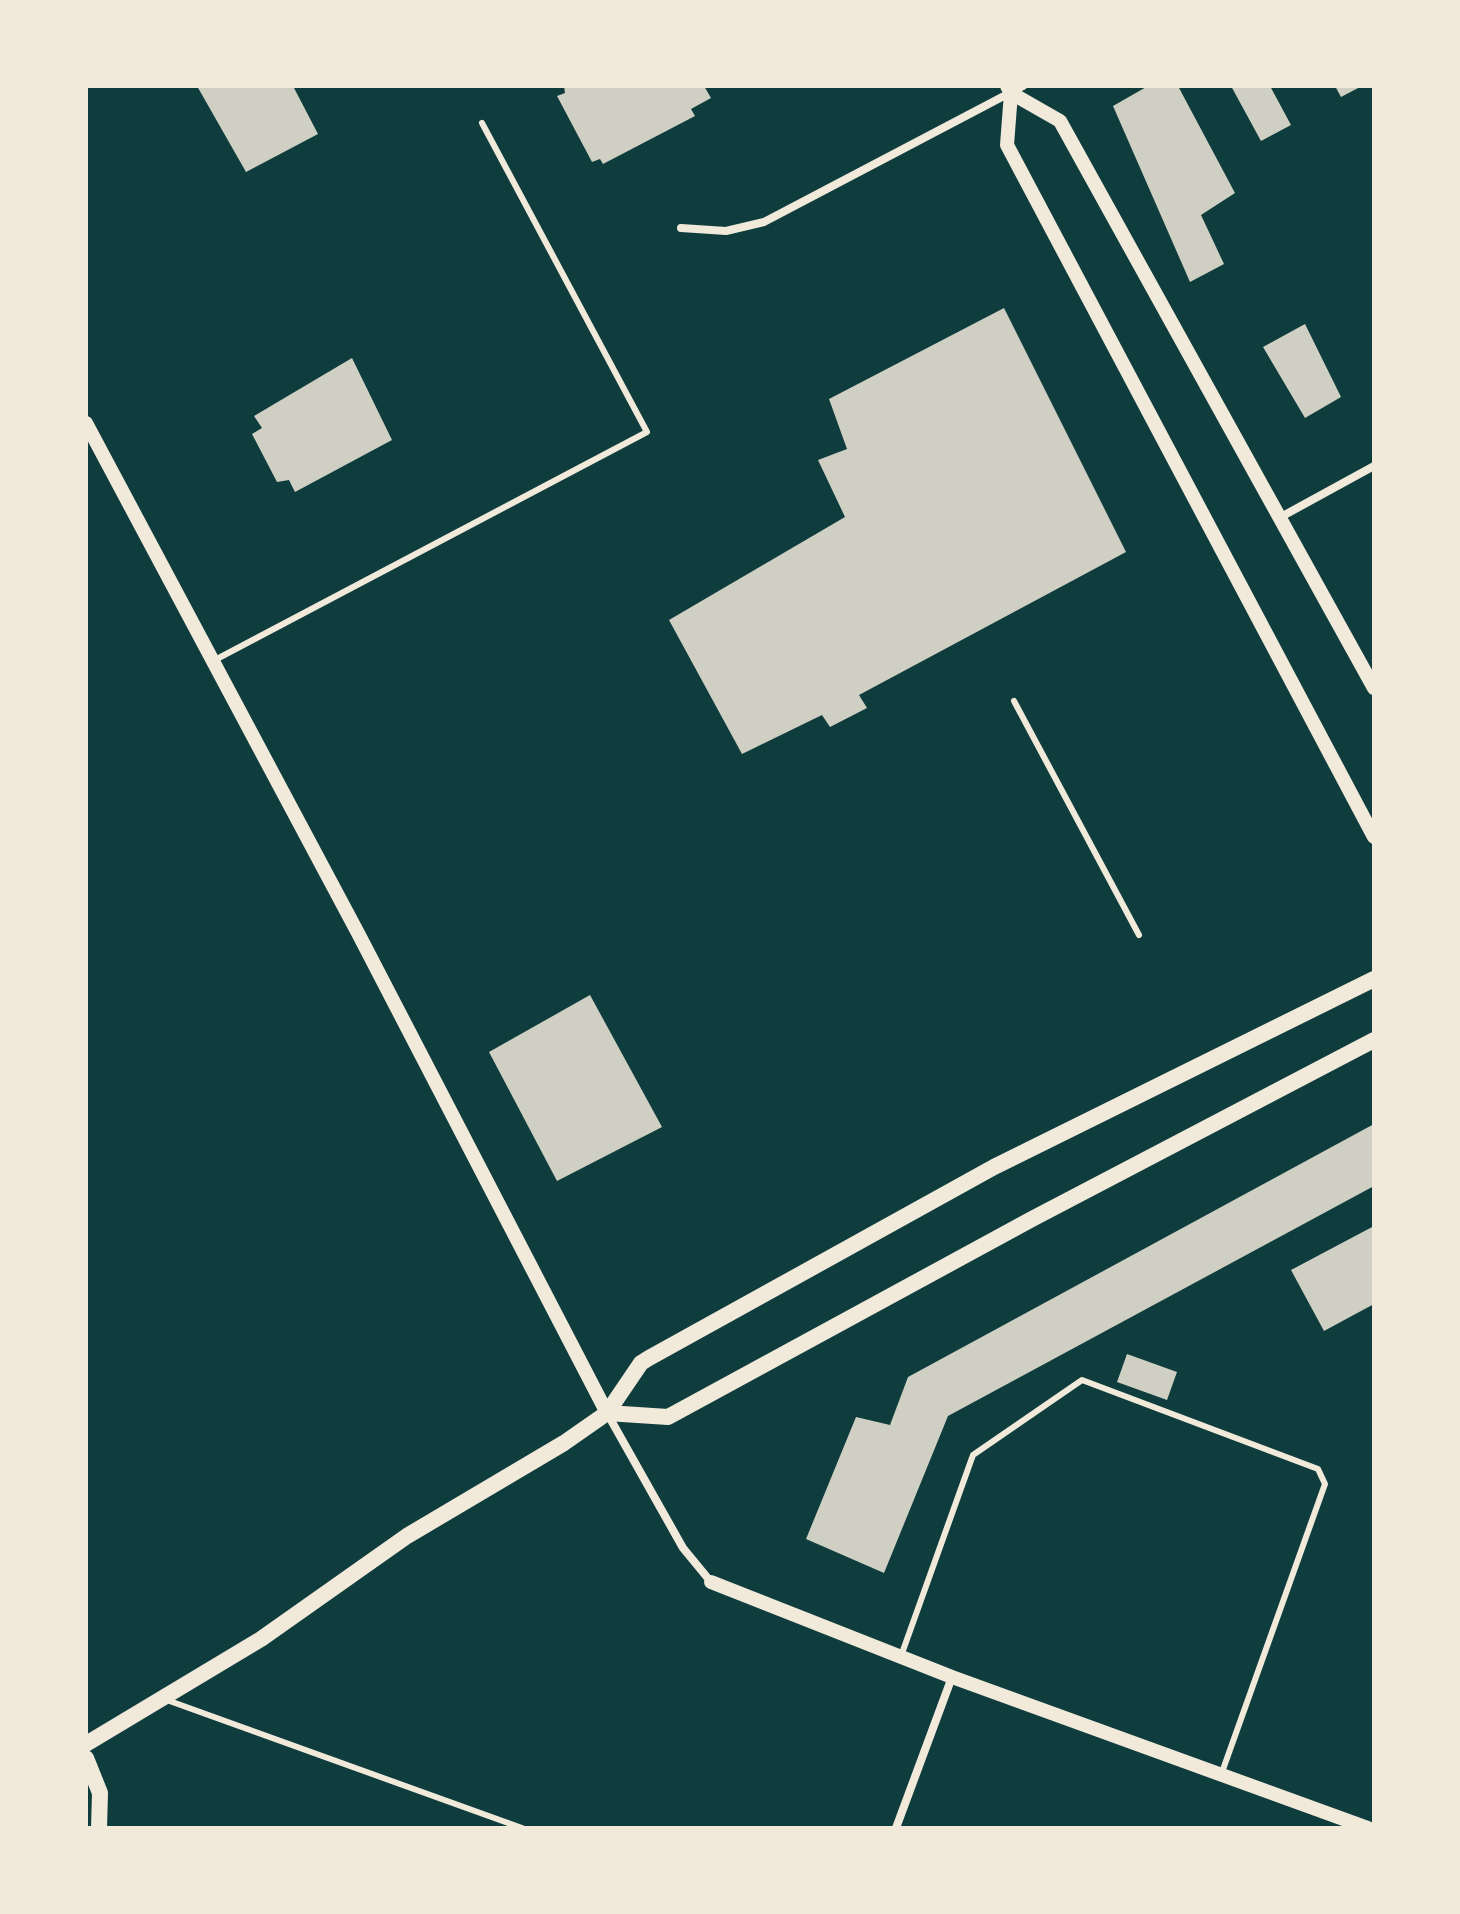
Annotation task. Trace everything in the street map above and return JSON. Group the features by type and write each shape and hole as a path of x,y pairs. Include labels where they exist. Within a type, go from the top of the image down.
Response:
{"main road":[{"path":"86,1744 261,1639 407,1536 564,1443 607,1413 641,1363 994,1167 1374,979"},
{"path":"607,1413 668,1417 1032,1219 1374,1040"},
{"path":"86,1758 100,1793 99,1828"}],"street":[{"path":"681,228 726,231 764,222 1014,88"},
{"path":"1014,88 1060,121 1374,688"},
{"path":"1014,88 1007,145 1374,837"},
{"path":"86,423 607,1413 683,1548 711,1582 952,1677 1368,1828"},
{"path":"1279,518 1374,466"},
{"path":"896,1828 952,1677"}],"lane":[{"path":"213,661 647,432 482,123"},
{"path":"1014,701 1139,935"},
{"path":"901,1656 973,1455 1082,1380 1318,1469 1325,1484 1221,1775"},
{"path":"164,1699 522,1828"}],"building":[{"path":"197,86 293,86 318,134 246,172"},
{"path":"564,86 704,86 711,98 691,109 695,116 603,164 600,159 592,162 557,96 565,93"},
{"path":"1148,86 1178,86 1235,193 1201,215 1224,264 1190,282 1113,106"},
{"path":"1231,86 1270,86 1291,125 1261,141"},
{"path":"1335,86 1362,86 1341,97"},
{"path":"1004,308 1126,552 859,695 867,708 830,727 822,715 742,754 669,620 845,517 818,460 847,449 829,399"},
{"path":"1305,324 1341,397 1305,418 1263,347"},
{"path":"352,358 392,440 295,492 289,480 277,482 252,434 262,428 254,416"},
{"path":"590,995 662,1127 557,1181 489,1052"},
{"path":"1374,1124 1374,1186 948,1416 884,1573 806,1539 856,1417 890,1425 908,1377"},
{"path":"1374,1226 1374,1304 1324,1331 1291,1270"},
{"path":"1127,1354 1177,1372 1167,1400 1117,1382"}]}
